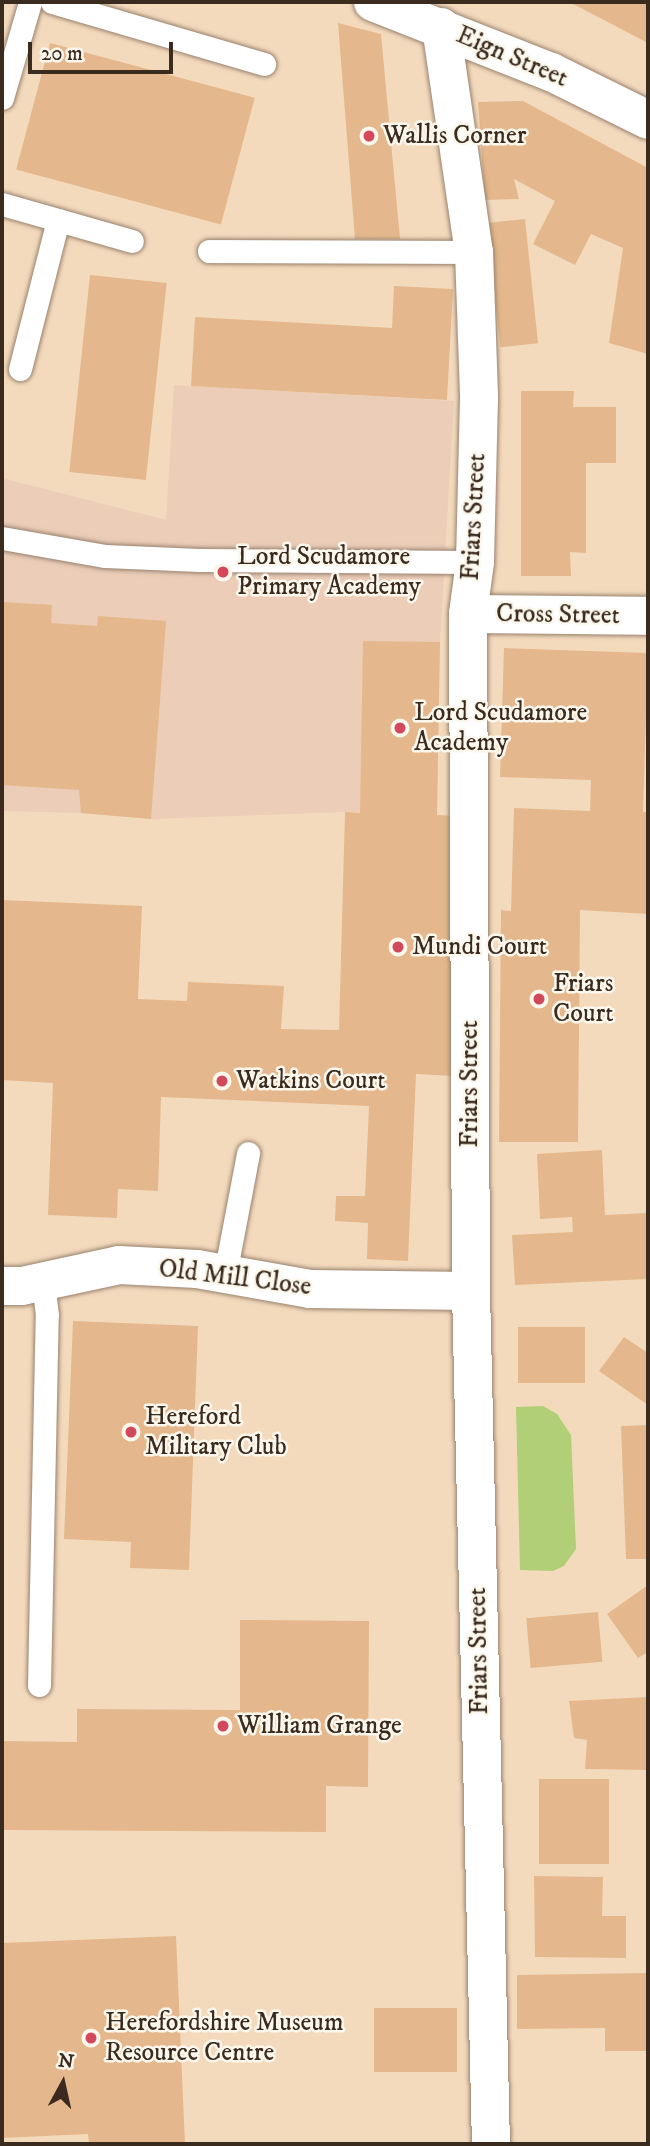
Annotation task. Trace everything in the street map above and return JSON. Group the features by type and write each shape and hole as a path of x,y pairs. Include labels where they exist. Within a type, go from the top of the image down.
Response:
{"main road":[{"name":"Eign Street","path":"373,2 551,72 648,120"},
{"name":"Friars Street","path":"442,27 474,252 479,398 475,562 468,614 471,1291 491,2144"},
{"name":"Cross Street","path":"468,614 648,616"},
{"name":"Old Mill Close","path":"2,1286 43,1281 119,1265 197,1269 310,1289 471,1291"}],"lane":[{"path":"2,98 30,2"},
{"path":"52,2 264,64"},
{"path":"2,204 132,240"},
{"path":"20,369 58,220"},
{"path":"209,251 474,252"},
{"path":"2,538 119,557 475,562"},
{"path":"225,1274 247,1153"},
{"path":"39,1685 47,1315 43,1281"}],"shaded area":[{"name":"Lord Scudamore Primary Academy","path":"174,385 454,401 440,642 437,815 345,812 151,819 81,813 2,811 2,478 166,520"}],"green space":[{"path":"543,1406 557,1414 571,1435 576,1549 564,1566 553,1571 520,1570 516,1407"}],"building":[{"path":"566,2 648,2 648,43 575,5"},
{"name":"Wallis Corner","path":"338,23 381,34 400,239 355,239"},
{"path":"50,43 255,98 221,224 16,170"},
{"path":"523,101 648,168 648,354 609,343 623,248 591,234 575,265 533,244 555,201 514,179 519,199 485,200 478,102"},
{"path":"525,219 538,343 500,347 487,223"},
{"path":"90,275 167,283 146,480 69,472"},
{"path":"394,286 453,289 447,400 191,386 195,317 392,328"},
{"path":"521,391 574,391 573,407 616,407 616,463 586,463 586,553 570,552 571,576 521,576"},
{"path":"2,602 52,605 51,623 97,626 98,616 166,621 151,819 81,813 79,790 2,785"},
{"name":"Watkins Court","path":"363,641 440,642 437,815 458,816 454,1076 416,1074 408,1261 367,1259 368,1223 335,1221 336,1196 365,1196 369,1106 161,1097 158,1191 118,1189 117,1218 48,1215 53,1083 2,1080 2,900 142,906 138,999 187,1001 188,982 284,986 281,1029 339,1030 345,812 360,813"},
{"path":"504,648 648,653 643,812 648,812 648,914 580,910 578,1142 499,1142 501,910 511,911 514,808 590,811 591,780 500,777"},
{"path":"602,1150 605,1215 648,1213 648,1279 515,1285 512,1235 573,1232 572,1217 540,1219 537,1154"},
{"name":"Hereford Military Club","path":"73,1321 198,1326 189,1570 130,1568 131,1542 64,1539"},
{"path":"518,1327 585,1327 585,1383 518,1383"},
{"path":"624,1337 648,1353 648,1405 599,1371"},
{"path":"648,1425 648,1559 626,1559 621,1426"},
{"path":"648,1585 648,1652 638,1658 607,1614"},
{"path":"598,1612 602,1662 531,1668 526,1618"},
{"name":"William Grange","path":"240,1620 369,1621 368,1787 326,1786 326,1832 2,1830 2,1741 77,1742 77,1709 240,1710"},
{"path":"648,1697 648,1770 585,1769 587,1740 574,1738 569,1701"},
{"path":"539,1779 609,1779 609,1864 539,1864"},
{"path":"534,1876 603,1877 602,1916 626,1916 626,1958 535,1957"},
{"name":"Herefordshire Museum Resource Centre","path":"176,1936 185,2144 89,2144 88,2134 2,2138 2,1943"},
{"path":"648,1973 648,2051 605,2051 605,2028 517,2029 517,1975"},
{"path":"374,2008 457,2008 457,2072 374,2072"}],"place":[{"name":"Wallis Corner","path":"369,136"},
{"name":"Lord Scudamore Primary Academy","path":"223,572"},
{"name":"Lord Scudamore Academy","path":"400,728"},
{"name":"Mundi Court","path":"398,947"},
{"name":"Friars Court","path":"539,999"},
{"name":"Watkins Court","path":"222,1081"},
{"name":"Hereford Military Club","path":"131,1432"},
{"name":"William Grange","path":"223,1726"},
{"name":"Herefordshire Museum Resource Centre","path":"91,2038"}]}
